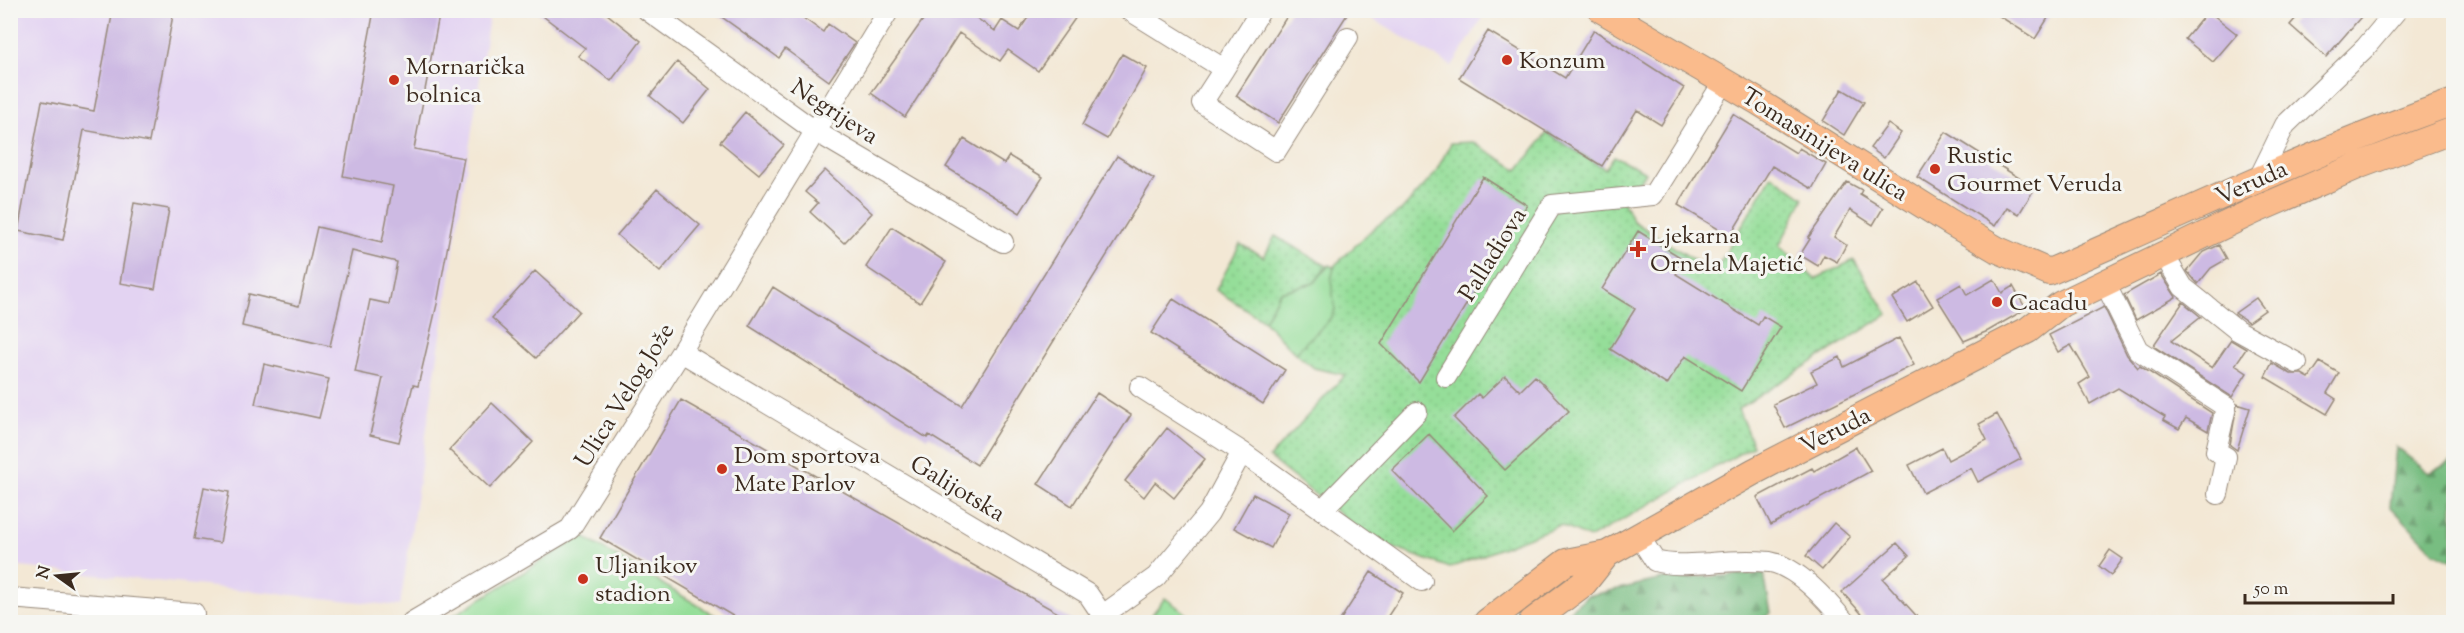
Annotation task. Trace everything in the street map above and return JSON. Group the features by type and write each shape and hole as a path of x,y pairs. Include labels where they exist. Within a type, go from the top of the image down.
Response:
{"main road":[{"name":"Tomasinijeva ulica","path":"1602,10 1724,81 1996,249 2049,272"},
{"name":"Veruda","path":"2049,272 2342,143 2454,102"},
{"name":"Veruda","path":"1487,622 1566,562 1607,554 1753,472 2028,330 2061,304 2254,211 2360,165 2454,130"},
{"path":"2049,272 2061,304"},
{"name":"Veruda","path":"1532,622 1584,582 1607,554"}],"street":[{"name":"Negrijeva","path":"647,10 815,131 1003,242"},
{"name":"Ulica Velog Jože","path":"412,622 570,529 681,352 889,10"},
{"path":"1129,10 1224,69"},
{"path":"1261,10 1202,103 1276,151 1348,37"},
{"path":"2259,178 2285,125 2365,48 2397,10"},
{"name":"Palladiova","path":"1446,377 1552,206 1653,195 1724,81"},
{"path":"2164,255 2183,286 2201,301 2237,330 2297,363"},
{"path":"2105,283 2138,350 2226,407 2216,451 2226,457 2218,494"},
{"name":"Galijotska","path":"681,352 1088,594 1105,619"},
{"path":"1140,387 1242,452 1422,581"},
{"path":"1322,510 1417,412"},
{"path":"1105,619 1156,577 1209,513 1242,452"},
{"path":"1640,536 1655,561 1669,565 1738,561 1773,563 1797,575 1820,593 1845,622"},
{"path":"10,598 194,613 193,622"}],"shaded area":[{"path":"11,11 490,11 400,606 11,566"},
{"path":"1359,11 1468,11 1482,19 1452,66"}],"green space":[{"path":"1547,133 1605,169 1614,156 1646,172 1624,202 1633,221 1714,273 1772,175 1804,198 1779,246 1815,279 1854,260 1888,314 1738,409 1753,446 1590,538 1560,525 1450,568 1374,541 1269,458 1345,375 1314,368 1293,351 1267,324 1318,285 1333,267 1375,227 1401,211 1434,175 1451,143 1473,142 1518,170"},
{"path":"1275,236 1327,266 1314,283 1280,292 1264,321 1216,290 1240,244 1264,257"},
{"path":"1329,265 1334,268 1331,280 1335,310 1327,322 1296,354 1264,321 1280,292 1314,283"},
{"path":"2396,447 2429,473 2453,461 2453,561 2434,552 2390,506"},
{"name":"Uljanikov stadion","path":"582,536 726,622 443,622"},
{"path":"1764,574 1771,613 1759,622 1556,622 1587,596 1663,579"},
{"path":"1165,598 1198,622 1146,622"}],"building":[{"path":"113,10 174,10 149,142 84,130 63,240 18,231 42,101 94,111"},
{"path":"374,10 440,10 414,149 464,158 437,304 418,386 413,385 399,442 370,435 383,378 355,372 370,300 389,304 397,262 352,251 330,346 242,326 249,294 299,306 317,227 382,242 393,186 343,176"},
{"path":"535,10 602,10 641,41 611,81 578,56 585,48"},
{"path":"712,10 792,10 823,32 828,24 855,43 829,81 785,49 779,58"},
{"path":"930,10 965,10 995,31 1002,20 1019,31 1033,10 1081,10 1038,71 1008,50 1000,61 959,33 905,117 871,93"},
{"path":"1291,10 1350,10 1278,123 1236,96"},
{"path":"1990,10 2053,10 2035,39"},
{"path":"2303,10 2367,10 2326,57 2290,25"},
{"path":"2208,11 2237,34 2213,62 2185,39"},
{"path":"1594,30 1684,88 1661,125 1637,110 1602,166 1459,78 1488,31 1565,78"},
{"path":"1122,54 1147,68 1107,139 1082,125"},
{"path":"677,62 710,89 683,123 650,96"},
{"path":"1842,89 1864,102 1844,135 1823,121"},
{"path":"745,112 784,145 759,174 720,142"},
{"path":"1733,114 1796,153 1799,148 1826,164 1812,189 1772,166 1730,236 1678,205"},
{"path":"1888,124 1901,133 1884,158 1870,148"},
{"path":"1946,132 2035,188 2019,214 2007,207 1995,226 1917,177"},
{"path":"964,139 1004,164 1009,156 1043,177 1020,213 946,167"},
{"path":"1117,156 1154,179 977,465 929,435 927,438 749,326 773,287 962,406"},
{"path":"825,170 872,213 844,243 810,212 818,203 805,192"},
{"path":"1483,177 1527,205 1419,382 1381,344"},
{"path":"1847,182 1862,190 1860,194 1883,208 1873,225 1850,210 1834,237 1846,245 1837,262 1824,255 1818,266 1800,255 1810,239 1808,238"},
{"path":"657,189 700,225 660,272 617,235"},
{"path":"134,203 169,209 155,289 120,283"},
{"path":"892,227 946,262 920,303 866,267"},
{"path":"1638,231 1685,260 1676,274 1758,325 1763,316 1781,327 1741,391 1685,356 1667,385 1610,349 1635,309 1602,289"},
{"path":"2219,245 2227,259 2211,268 2198,284 2187,271 2202,253"},
{"path":"535,271 579,311 536,358 492,318"},
{"path":"2161,274 2176,297 2136,320 2124,295"},
{"path":"1994,279 2002,293 2013,286 2026,309 1988,331 1964,341 1937,298 1961,284 1967,295"},
{"path":"1918,282 1933,306 1907,322 1892,298"},
{"path":"2256,298 2265,310 2248,322 2235,313"},
{"path":"1173,299 1285,370 1263,404 1151,333"},
{"path":"2183,302 2201,317 2171,341 2212,368 2231,340 2246,349 2235,365 2247,373 2232,397 2153,346"},
{"path":"2104,307 2127,355 2138,368 2140,366 2212,413 2208,431 2186,418 2179,429 2163,420 2165,417 2118,388 2090,404 2079,384 2090,377 2071,345 2058,352 2049,335"},
{"path":"1899,338 1914,365 1785,428 1773,404 1817,383 1811,371 1840,357 1844,367"},
{"path":"2320,362 2339,373 2327,393 2336,399 2327,414 2265,377 2272,363 2291,374 2302,374 2309,378"},
{"path":"264,364 329,379 319,418 255,404"},
{"path":"1505,376 1520,391 1535,376 1569,411 1505,470 1454,418 1478,394 1482,398"},
{"path":"1097,393 1131,415 1072,506 1038,484"},
{"name":"Dom sportova Mate Parlov","path":"681,400 1074,622 743,622 600,538"},
{"path":"492,403 533,442 490,488 449,450"},
{"path":"2237,404 2250,408 2237,450 2230,445"},
{"path":"1997,414 2021,459 1978,482 1971,468 1923,493 1909,465 1942,448 1948,460 1987,440 1979,424"},
{"path":"1167,428 1205,459 1174,498 1155,482 1144,497 1125,481"},
{"path":"1429,434 1488,496 1452,531 1392,470"},
{"path":"1856,447 1871,471 1771,525 1757,497 1812,468 1814,471"},
{"path":"204,487 229,492 220,543 194,539"},
{"path":"1253,494 1289,513 1271,548 1234,528"},
{"path":"1834,523 1850,537 1822,570 1806,556"},
{"path":"1897,543 1909,556 1883,579 1922,622 1869,622 1842,592"},
{"path":"2110,550 2123,559 2111,575 2099,566"},
{"path":"1371,572 1403,593 1384,622 1339,622"}],"place":[{"name":"Konzum","path":"1507,60"},
{"name":"Mornarička bolnica","path":"394,80"},
{"name":"Rustic Gourmet Veruda","path":"1935,169"},
{"name":"Ljekarna Ornela Majetić","path":"1638,249"},
{"name":"Cacadu","path":"1997,302"},
{"name":"Dom sportova Mate Parlov","path":"722,469"},
{"name":"Uljanikov stadion","path":"583,579"}]}
